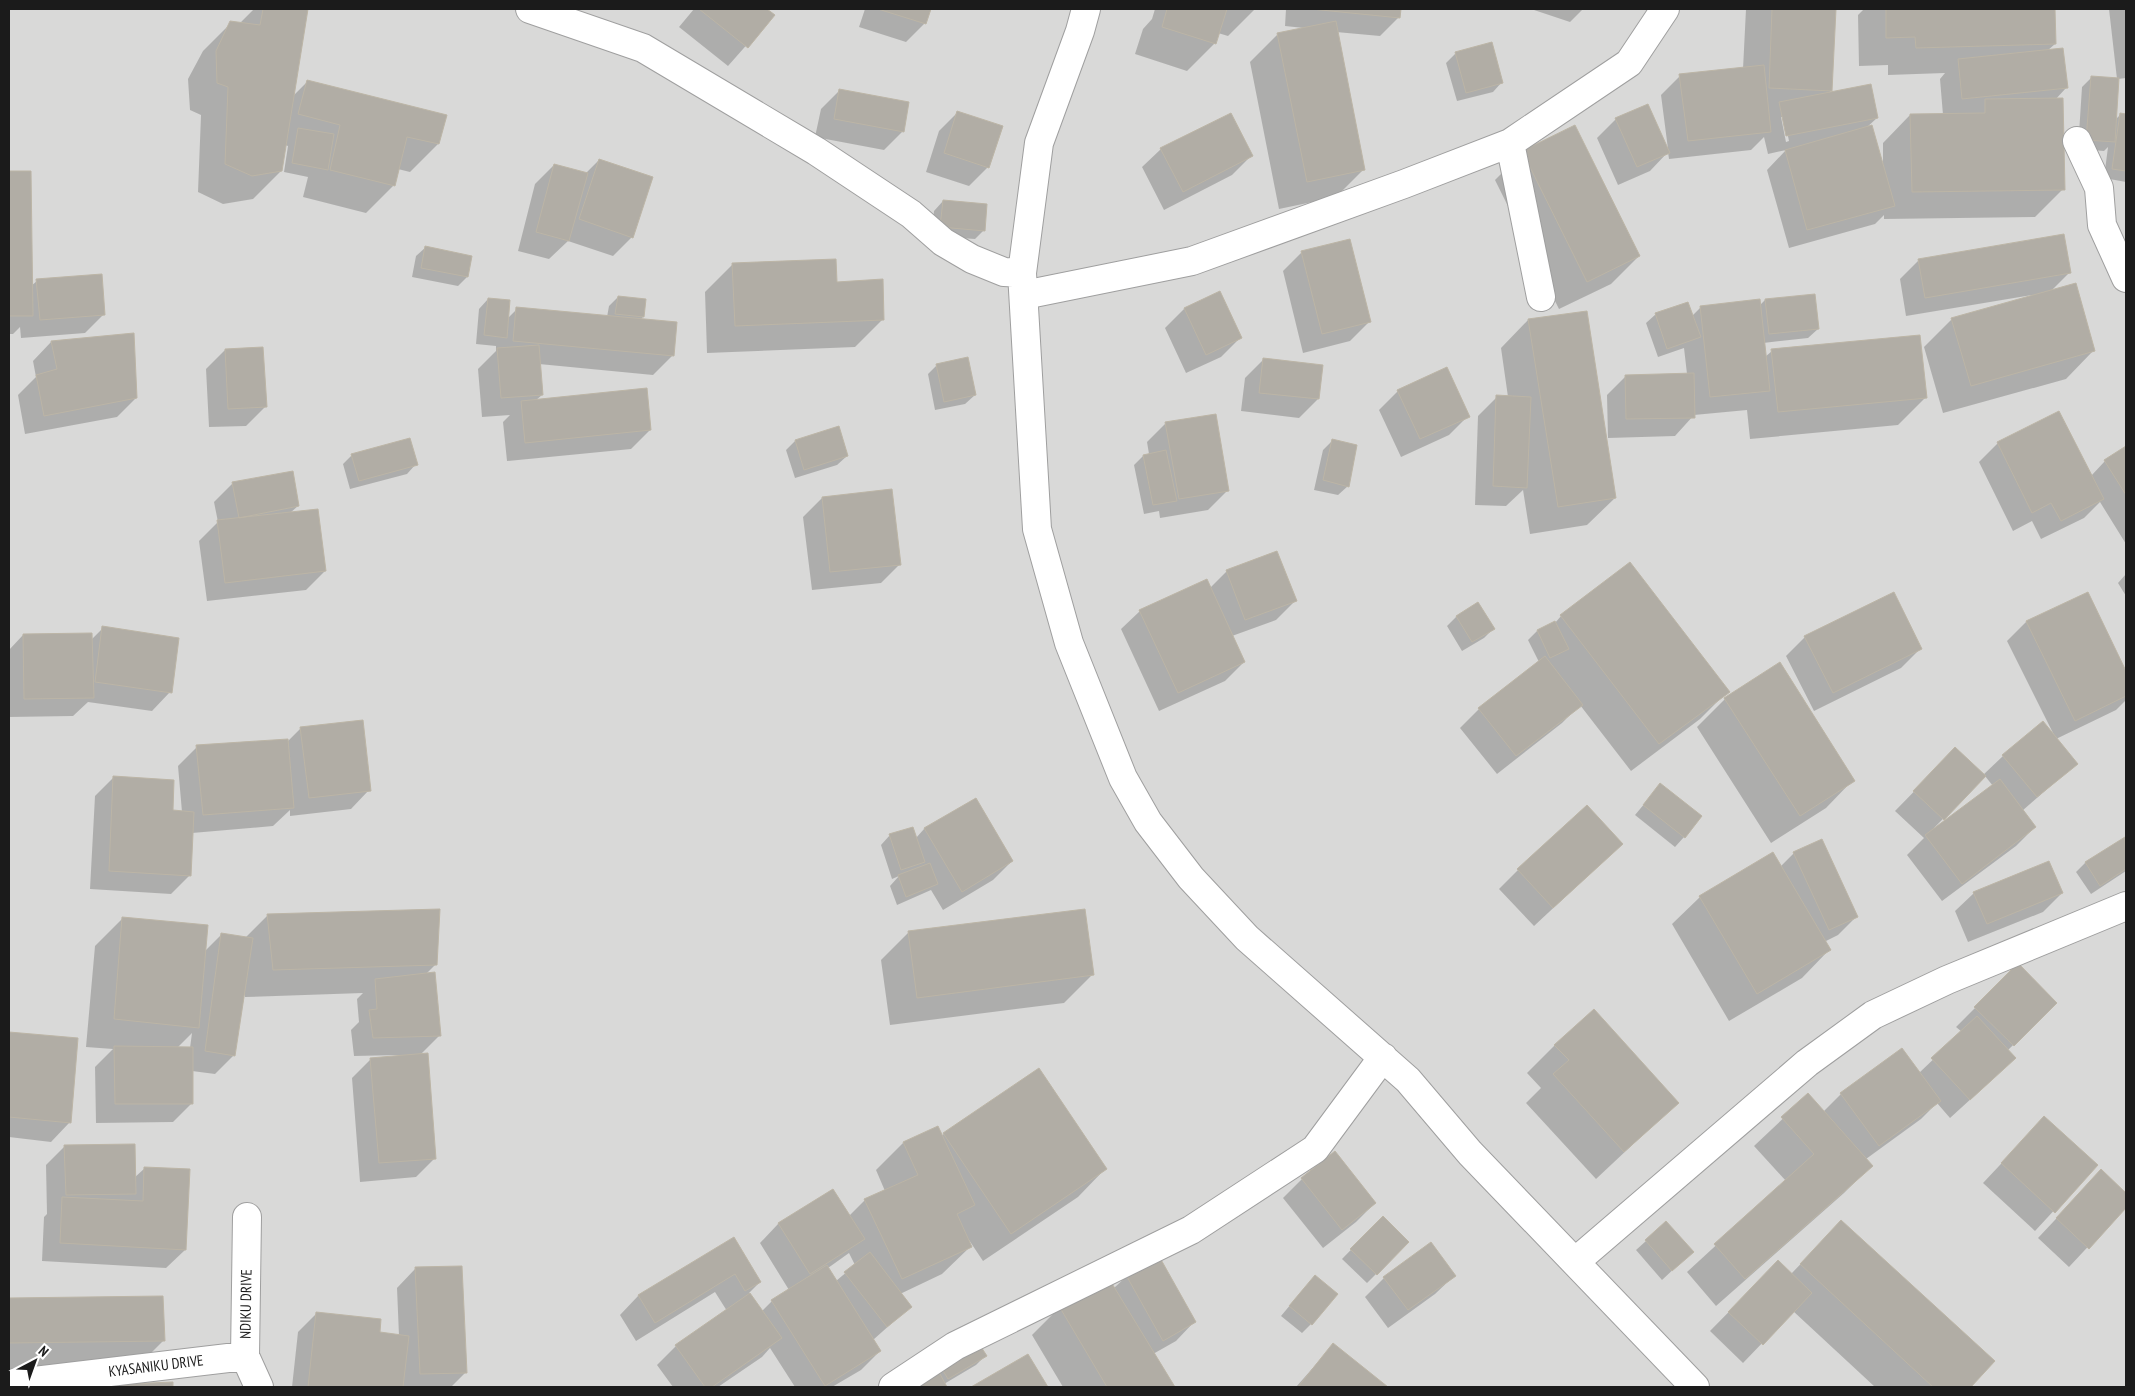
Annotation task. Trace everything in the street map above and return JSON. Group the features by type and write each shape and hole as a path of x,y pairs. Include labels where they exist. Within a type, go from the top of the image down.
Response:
{"street":[{"path":"530,9 643,48 816,152 911,214 951,246 972,259 1004,272 1023,284 1192,261 1404,184 1510,143 1629,63 1664,9"},
{"path":"1086,9 1038,144 1023,284 1037,529 1069,643 1122,778 1148,822 1191,878 1247,938 1408,1080 1470,1153 1695,1387"},
{"path":"2076,141 2098,188 2102,225 2126,278"},
{"path":"1510,143 1541,297"},
{"path":"1574,1262 1806,1063 1873,1015 1947,980 2126,906"},
{"path":"893,1387 955,1346 1191,1230 1315,1149 1383,1057"},
{"name":"NDIKU DRIVE","path":"247,1217 245,1356 259,1387"},
{"name":"KYASANIKU DRIVE","path":"9,1384 245,1356"}],"shaded area":[{"path":"9,9 2126,9 2126,1387 9,1387"}],"building":[{"path":"263,9 308,9 282,171 252,176 225,164 228,87 217,83 216,51 230,21 260,25"},
{"path":"699,9 767,9 775,15 748,48"},
{"path":"878,9 931,9 926,24"},
{"path":"1167,9 1227,9 1216,44 1162,27"},
{"path":"1311,9 1401,9 1400,18"},
{"path":"1772,9 1836,9 1832,91 1769,88"},
{"path":"1886,9 2055,9 2056,44 1916,48 1915,37 1886,38"},
{"path":"1336,21 1365,170 1307,182 1277,33"},
{"path":"1492,42 1503,83 1466,93 1455,52"},
{"path":"2063,48 2068,88 1962,99 1958,59"},
{"path":"1764,65 1771,132 1688,141 1679,74"},
{"path":"2091,76 2119,78 2115,142 2086,140"},
{"path":"307,80 447,115 439,144 407,137 395,186 330,170 340,125 298,114"},
{"path":"1871,84 1878,118 1786,136 1779,102"},
{"path":"839,89 909,102 904,132 834,119"},
{"path":"2063,98 2065,190 1912,192 1910,114 1985,113 1985,99"},
{"path":"1648,104 1670,153 1637,167 1615,118"},
{"path":"957,111 1003,126 989,168 944,153"},
{"path":"1231,113 1253,156 1183,192 1160,148"},
{"path":"2120,113 2126,114 2126,171 2112,169"},
{"path":"1575,125 1640,256 1587,282 1522,151"},
{"path":"1872,125 1895,206 1807,230 1785,150"},
{"path":"298,128 334,134 328,170 292,163"},
{"path":"599,159 653,177 633,238 579,219"},
{"path":"554,164 588,173 569,241 536,232"},
{"path":"9,171 31,171 33,316 9,316"},
{"path":"943,200 987,204 985,231 940,227"},
{"path":"2064,234 2071,273 1925,298 1918,259"},
{"path":"1350,239 1371,322 1322,334 1301,251"},
{"path":"425,246 472,256 468,277 421,268"},
{"path":"836,259 837,282 883,279 884,320 735,326 732,263"},
{"path":"102,274 105,315 40,320 36,279"},
{"path":"2076,283 2095,351 1971,386 1951,318"},
{"path":"1220,291 1242,338 1206,355 1184,308"},
{"path":"1815,294 1819,329 1769,334 1765,299"},
{"path":"618,296 646,299 644,317 615,314"},
{"path":"488,298 510,300 507,338 484,335"},
{"path":"1760,299 1770,391 1710,397 1700,306"},
{"path":"1688,302 1701,337 1667,349 1655,313"},
{"path":"516,307 677,322 674,356 513,341"},
{"path":"1587,311 1616,498 1558,507 1528,319"},
{"path":"134,333 137,398 44,416 36,375 57,369 51,341"},
{"path":"1920,335 1927,398 1778,412 1771,349"},
{"path":"539,345 543,395 501,398 497,348"},
{"path":"263,347 267,407 228,409 225,349"},
{"path":"968,357 976,395 944,402 936,364"},
{"path":"1263,358 1323,365 1319,399 1259,393"},
{"path":"1447,367 1470,417 1420,439 1397,390"},
{"path":"1694,373 1695,418 1626,419 1625,375"},
{"path":"647,388 651,430 525,443 521,401"},
{"path":"1496,395 1531,397 1527,488 1493,486"},
{"path":"2059,411 2104,499 2061,521 2051,503 2032,513 1997,442"},
{"path":"1216,414 1229,491 1179,499 1165,422"},
{"path":"839,426 848,456 804,470 795,440"},
{"path":"410,438 418,465 359,481 351,454"},
{"path":"1332,439 1357,445 1349,487 1323,480"},
{"path":"2126,446 2126,495 2104,460"},
{"path":"1166,450 1177,501 1153,505 1143,455"},
{"path":"293,471 299,506 239,518 232,482"},
{"path":"892,489 901,565 830,572 822,497"},
{"path":"318,509 326,571 225,583 217,520"},
{"path":"1277,551 1297,601 1245,620 1226,570"},
{"path":"1630,562 1730,692 1659,744 1560,615"},
{"path":"1207,579 1245,662 1178,693 1139,610"},
{"path":"1894,592 1922,649 1833,693 1804,636"},
{"path":"2088,592 2126,671 2126,696 2075,721 2026,621"},
{"path":"1478,602 1495,629 1472,642 1456,616"},
{"path":"1555,621 1569,649 1550,658 1537,630"},
{"path":"102,626 179,638 172,693 95,682"},
{"path":"92,633 94,698 24,699 23,634"},
{"path":"1545,656 1583,705 1516,756 1478,708"},
{"path":"1780,662 1855,781 1800,816 1724,698"},
{"path":"363,720 371,791 309,798 300,727"},
{"path":"2043,721 2078,764 2037,797 2002,755"},
{"path":"288,739 294,808 203,815 196,745"},
{"path":"1955,747 1986,776 1944,820 1913,791"},
{"path":"113,776 174,780 173,810 194,812 191,876 109,871"},
{"path":"2000,779 2036,827 1962,884 1925,835"},
{"path":"1660,783 1702,816 1685,838 1643,805"},
{"path":"976,798 1013,861 962,892 924,828"},
{"path":"1587,805 1623,844 1553,908 1517,869"},
{"path":"913,827 925,862 901,870 889,834"},
{"path":"2125,837 2126,869 2100,886 2085,862"},
{"path":"1822,839 1858,917 1829,930 1793,852"},
{"path":"1773,852 1831,950 1757,994 1699,896"},
{"path":"2049,861 2063,893 1987,924 1973,892"},
{"path":"930,863 938,884 906,897 898,875"},
{"path":"440,909 437,965 273,970 267,914"},
{"path":"1085,909 1094,975 917,998 908,931"},
{"path":"122,917 208,925 199,1028 114,1019"},
{"path":"221,933 253,938 235,1056 205,1051"},
{"path":"2018,963 2057,1003 2014,1046 1974,1007"},
{"path":"435,972 441,1036 373,1038 369,1010 377,1009 375,979"},
{"path":"1594,1009 1679,1103 1624,1152 1553,1074 1569,1060 1554,1045"},
{"path":"1977,1016 2016,1058 1970,1100 1931,1058"},
{"path":"9,1032 78,1038 71,1123 9,1117"},
{"path":"114,1046 193,1047 193,1104 115,1104"},
{"path":"1902,1048 1941,1101 1879,1146 1840,1093"},
{"path":"428,1053 436,1159 379,1163 370,1058"},
{"path":"1039,1068 1107,1169 1011,1234 943,1133"},
{"path":"1808,1093 1873,1166 1745,1279 1714,1244 1814,1154 1781,1117"},
{"path":"2044,1116 2098,1165 2055,1213 2001,1163"},
{"path":"938,1126 975,1205 957,1214 972,1247 902,1279 864,1199 918,1175 903,1142"},
{"path":"135,1144 136,1194 66,1195 64,1145"},
{"path":"1335,1151 1376,1203 1342,1230 1301,1178"},
{"path":"144,1167 190,1169 186,1250 60,1243 62,1197 143,1201"},
{"path":"2101,1169 2126,1193 2126,1208 2089,1249 2056,1218"},
{"path":"833,1189 865,1239 810,1274 778,1223"},
{"path":"1383,1216 1409,1242 1377,1275 1350,1249"},
{"path":"1841,1220 1995,1361 1971,1387 1933,1387 1800,1264"},
{"path":"1666,1221 1694,1252 1672,1271 1645,1240"},
{"path":"734,1237 761,1282 745,1291 735,1274 655,1323 638,1295"},
{"path":"1431,1242 1456,1276 1408,1310 1383,1277"},
{"path":"870,1252 912,1307 887,1327 844,1272"},
{"path":"1159,1256 1196,1322 1163,1341 1126,1275"},
{"path":"1778,1260 1812,1293 1763,1345 1728,1312"},
{"path":"827,1265 881,1351 825,1386 771,1300"},
{"path":"462,1266 467,1373 420,1374 415,1267"},
{"path":"1315,1275 1338,1294 1312,1325 1289,1306"},
{"path":"1108,1277 1175,1387 1107,1387 1059,1306"},
{"path":"750,1293 782,1338 712,1387 705,1387 675,1345"},
{"path":"163,1296 165,1341 9,1343 9,1298"},
{"path":"316,1312 381,1319 380,1332 409,1336 403,1387 308,1387"},
{"path":"974,1336 987,1356 948,1379 936,1359"},
{"path":"1333,1343 1388,1387 1298,1387"},
{"path":"1028,1354 1048,1387 971,1387"},
{"path":"939,1372 947,1387 909,1387"},
{"path":"173,1382 173,1387 81,1387 81,1386"}]}
